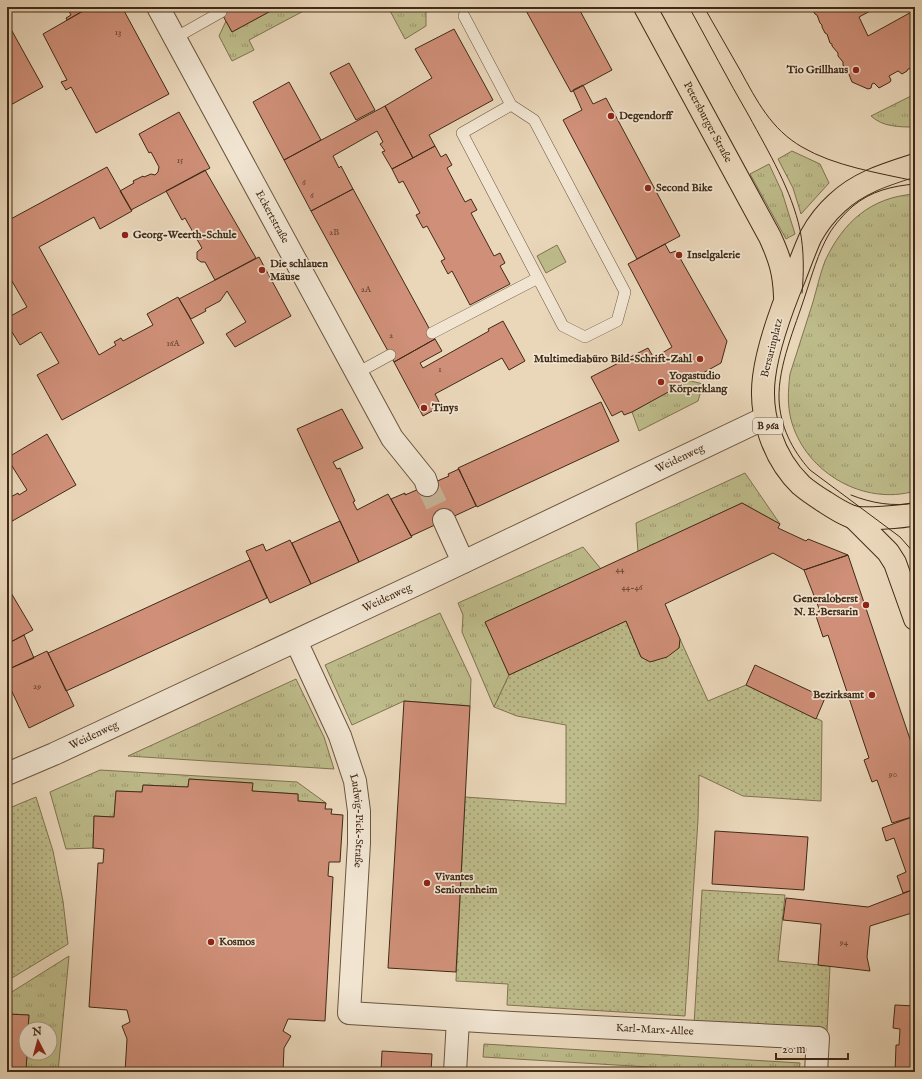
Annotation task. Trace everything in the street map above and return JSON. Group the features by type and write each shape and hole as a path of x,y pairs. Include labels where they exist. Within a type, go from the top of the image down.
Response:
{"main road":[{"name":"Petersburger Straße","path":"645,7 770,236 779,256 784,274 785,299"},
{"name":"Bersarinplatz","path":"915,165 886,174 865,183 837,203 811,235 785,299 767,357 763,399 765,418 774,446 787,468 801,485 835,508 853,517 876,518 915,514"},
{"name":"Petersburger Straße","path":"770,236 803,257"},
{"name":"B 96a","path":"853,517 888,552 895,564 915,619"}],"street":[{"name":"Eckertstraße","path":"158,7 392,438 425,479 427,485"},
{"name":"Weidenweg","path":"7,774 54,754 296,641 765,418"},
{"path":"444,520 463,562"},
{"name":"Ludwig-Pick-Straße","path":"296,641 340,736 355,781 359,811 359,843 349,1013"},
{"name":"Karl-Marx-Allee","path":"349,1013 818,1038 816,1072"},
{"path":"455,1072 458,1020"}],"lane":[{"path":"175,38 221,12"},
{"path":"464,16 510,105 534,120 625,292 617,321 585,337 563,326 462,133 510,105"},
{"path":"432,333 538,278"},
{"path":"357,373 390,356"}],"green space":[{"path":"278,7 311,7 249,40 254,50 232,61 219,36 226,21 232,32"},
{"path":"388,7 426,7 426,26 405,39"},
{"path":"915,94 915,127 886,124 871,116"},
{"path":"792,151 820,164 829,183 801,214 793,188 778,159"},
{"path":"769,164 782,192 795,234 786,239 750,174"},
{"path":"915,194 915,491 896,494 876,494 858,489 840,481 824,470 810,457 800,441 790,417 788,399 790,374 823,266 840,234 860,214 872,206 899,196"},
{"path":"557,245 566,262 546,273 537,256"},
{"path":"687,380 703,384 698,401 639,431 632,412"},
{"path":"745,473 780,524 742,503 638,552 636,523"},
{"path":"583,547 601,569 486,622 509,675 494,707 462,632 463,615 458,603"},
{"path":"440,613 471,679 470,706 404,701 352,725 325,665"},
{"path":"626,621 641,657 679,648 680,639 708,701 746,685 822,721 821,801 743,796 699,775 698,820 685,1016 507,1005 508,984 456,981 465,797 566,804 566,725 517,716 494,707 509,675"},
{"path":"296,679 324,737 334,769 128,756"},
{"path":"100,770 297,782 326,803 298,801 298,794 252,791 252,783 189,779 188,787 143,785 142,792 116,791 114,817 94,816 93,848 66,849 50,792"},
{"path":"36,797 53,851 63,901 68,944 7,981 7,809"},
{"path":"702,890 785,895 778,961 830,966 827,1032 694,1025"},
{"path":"69,956 58,1072 26,1072 27,1061 58,1061 58,1021 29,1021 29,1015 7,1014 7,995"},
{"path":"484,1044 800,1063 799,1072 732,1072 483,1057"}],"building":[{"path":"67,7 90,7 67,20 66,18 71,15"},
{"path":"90,7 122,7 169,94 96,133 71,87 66,90 61,82 67,80 43,34"},
{"path":"218,7 278,7 232,32"},
{"path":"524,7 578,7 612,70 571,92"},
{"path":"811,7 872,7 874,9 859,17 868,36 915,10 915,67 908,69 902,74 898,71 889,76 891,80 890,82 879,88 874,83 872,84 871,88 868,89 852,82 843,65 843,62 830,43 817,15"},
{"path":"7,22 43,87 7,107 7,57 9,55 7,51"},
{"path":"454,29 493,100 429,135 435,146 413,158 385,106 432,78 415,49"},
{"path":"349,63 375,110 356,120 330,73"},
{"path":"289,82 321,140 284,160 253,102"},
{"path":"583,85 593,104 606,98 680,236 637,259 563,120 582,110 573,90"},
{"path":"385,106 413,158 392,169 382,152 385,151 380,144 383,142 377,131 333,156 339,168 341,166 353,189 311,211 284,160"},
{"path":"179,112 210,168 131,210 120,191 134,183 133,181 143,176 144,177 151,174 155,175 158,172 159,167 151,152 149,153 139,134"},
{"path":"435,146 441,157 446,154 452,165 447,168 465,202 471,199 477,210 471,213 494,256 500,253 505,263 500,266 510,284 470,305 452,271 448,274 441,261 445,259 427,226 423,228 416,215 420,213 403,181 399,183 392,169"},
{"path":"107,167 132,211 100,229 94,217 39,247 99,355 116,345 114,342 121,338 123,341 153,325 147,314 178,297 204,343 62,420 37,375 59,363 41,332 20,345 7,324 7,318 27,307 9,276 7,277 7,221"},
{"path":"205,170 256,258 215,280 205,262 201,262 197,259 197,252 202,248 185,218 182,220 166,191"},
{"path":"353,189 435,339 394,362 311,211"},
{"path":"665,244 670,253 676,251 727,341 721,363 632,412 624,415 622,411 612,416 591,377 648,348 654,358 672,347 628,264"},
{"path":"259,257 291,316 235,347 226,334 246,322 227,291 220,301 191,319 179,299"},
{"path":"503,321 525,361 509,370 502,358 435,394 441,406 423,416 394,362 435,339 442,351 420,363 423,368 489,331 488,329"},
{"path":"601,402 619,441 477,507 458,468"},
{"path":"342,409 363,448 333,462 337,469 340,468 355,501 353,502 357,510 388,494 412,537 359,562 297,429"},
{"path":"47,434 76,485 7,524 7,499 18,493 19,495 27,490 7,458"},
{"path":"459,469 476,506 411,536 391,499 405,493 405,495 449,476 448,474"},
{"path":"742,503 780,524 778,528 806,541 808,539 848,555 804,570 773,553 665,604 680,639 679,648 667,657 650,662 641,657 626,621 509,675 485,622"},
{"path":"340,521 359,562 311,584 292,543"},
{"path":"290,540 311,584 270,603 246,551 263,544 266,551"},
{"name":"Bezirksamt","path":"848,555 915,754 915,816 892,823 877,780 872,782 864,760 869,758 828,635 823,637 815,613 820,611 804,570"},
{"path":"250,560 267,598 66,691 48,653"},
{"path":"7,586 33,630 7,644"},
{"path":"24,635 34,658 9,669 7,666 7,644"},
{"path":"47,651 74,706 29,728 7,681 7,670"},
{"path":"755,665 825,698 816,719 746,685"},
{"name":"Vivantes Seniorenheim","path":"404,701 470,706 456,972 388,968"},
{"name":"Kosmos","path":"189,779 253,783 252,791 298,794 298,801 326,803 325,809 332,809 331,814 343,815 340,862 329,862 328,876 333,877 325,1021 288,1019 283,1031 291,1036 284,1048 283,1072 125,1072 127,1039 122,1026 130,1022 127,1010 89,1007 98,863 103,863 104,849 93,848 94,816 114,817 116,791 142,792 143,785 188,787"},
{"path":"915,816 915,889 903,893 897,876 906,872 894,838 886,841 882,828"},
{"path":"715,831 808,837 804,890 712,884"},
{"path":"915,889 915,912 870,926 867,957 870,971 818,965 821,924 783,920 786,898 868,907"},
{"path":"895,1005 915,1006 915,1072 895,1072 896,1045 899,1045 900,1029 893,1028"},
{"path":"7,1014 29,1015 29,1021 18,1021 18,1061 27,1061 26,1072 7,1072"},
{"path":"382,1051 432,1054 431,1072 381,1072"}],"tunnel":[{"path":"427,485 444,520"}],"tram line":[{"path":"689,7 771,157 791,201 800,230 802,245 802,293"},
{"path":"704,7 759,103 773,123 791,140 815,154 842,164 915,181"},
{"path":"915,184 882,190 860,201 846,212 829,234 816,264 788,347 779,386 780,409 788,437 810,470 900,537 915,554"},
{"path":"851,495 882,504 899,505 915,503"}],"place":[{"name":"Tio Grillhaus","path":"856,70"},
{"name":"Degendorff","path":"611,116"},
{"name":"Second Bike","path":"648,188"},
{"name":"Georg-Weerth-Schule","path":"125,235"},
{"name":"Inselgalerie","path":"679,255"},
{"name":"Die schlauen Mäuse","path":"262,270"},
{"name":"Multimediabüro Bild-Schrift-Zahl","path":"700,359"},
{"name":"Yogastudio Körperklang","path":"661,382"},
{"name":"Tinys","path":"424,408"},
{"name":"Generaloberst N. E. Bersarin","path":"866,605"},
{"name":"Bezirksamt","path":"872,695"},
{"name":"Vivantes Seniorenheim","path":"427,883"},
{"name":"Kosmos","path":"211,942"}]}
